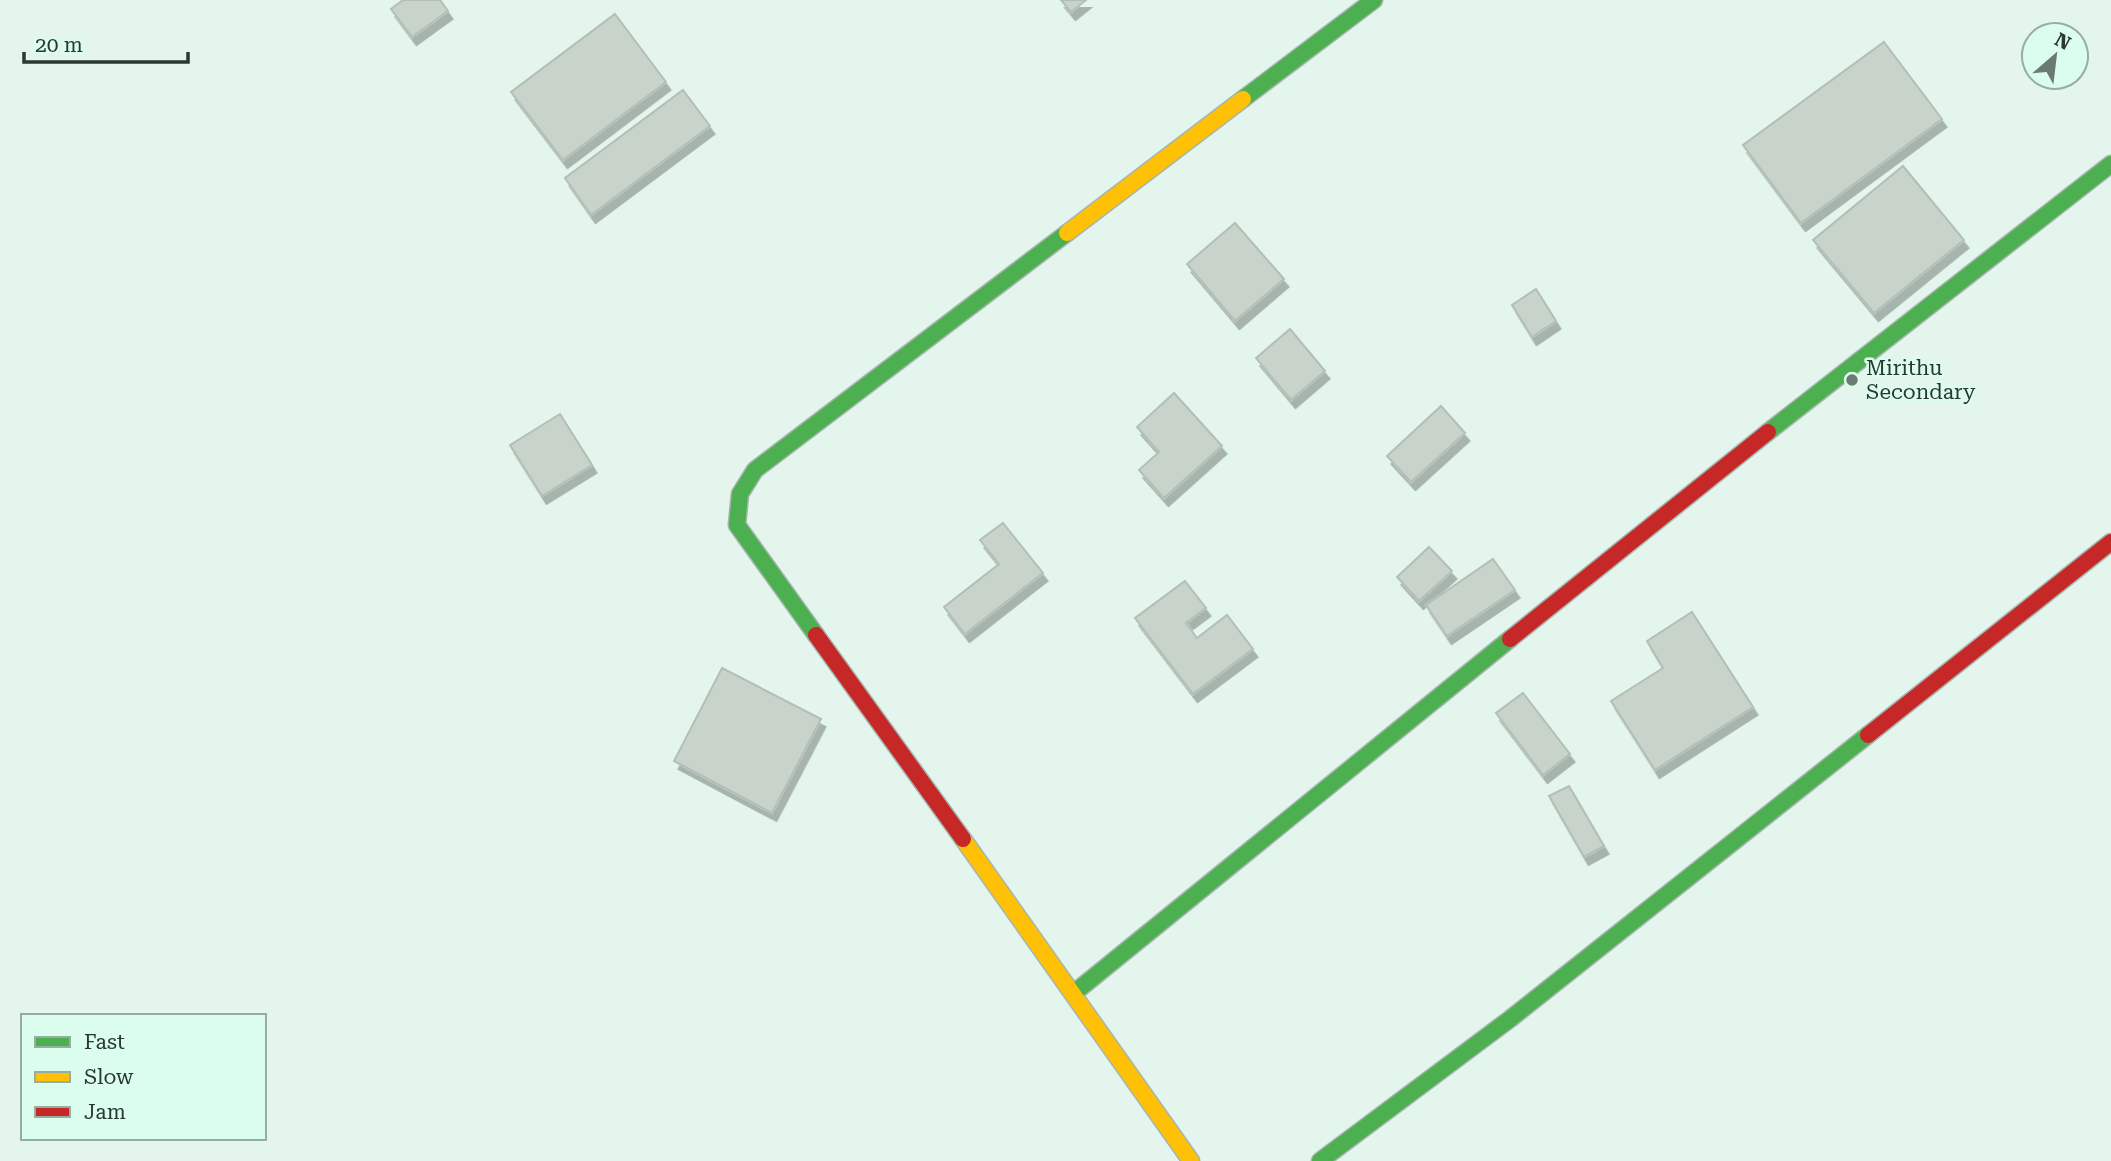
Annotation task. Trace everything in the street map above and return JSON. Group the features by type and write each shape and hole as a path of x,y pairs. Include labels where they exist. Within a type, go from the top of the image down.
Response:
{"street":[{"path":"1191,1161 1074,993 737,525 740,494 755,470 1374,0"},
{"path":"1074,993 1707,479 2111,164"},
{"path":"1320,1161 1510,1019 2111,542"}],"building":[{"path":"403,0 440,0 448,11 412,37 391,9"},
{"path":"1061,0 1086,0 1071,12"},
{"path":"615,14 666,82 563,160 511,92"},
{"path":"1884,42 1942,119 1801,223 1743,145"},
{"path":"683,90 710,126 591,215 565,178"},
{"path":"1903,166 1964,240 1874,313 1813,240"},
{"path":"1235,223 1284,279 1235,321 1187,264"},
{"path":"1536,289 1556,321 1532,337 1512,305"},
{"path":"1290,329 1325,371 1291,400 1256,358"},
{"path":"1174,393 1222,446 1164,498 1139,470 1159,452 1137,427"},
{"path":"1441,406 1465,433 1411,482 1387,456"},
{"path":"560,414 592,465 542,496 510,445"},
{"path":"1003,523 1043,573 965,634 944,607 999,564 980,540"},
{"path":"1429,547 1452,571 1419,601 1397,577"},
{"path":"1493,559 1515,590 1447,636 1426,605"},
{"path":"1185,581 1206,608 1186,623 1197,638 1227,615 1253,649 1193,694 1135,618"},
{"path":"1692,612 1753,707 1655,770 1611,701 1663,668 1647,641"},
{"path":"722,668 821,719 772,813 674,761"},
{"path":"1523,693 1570,754 1543,775 1496,713"},
{"path":"1569,786 1604,846 1584,857 1549,796"}],"traffic: fast":[{"path":"1243,99 1374,0"},
{"path":"1768,432 2111,164"},
{"path":"816,635 737,525 740,494 755,470 1067,233"},
{"path":"1074,993 1510,639"},
{"path":"1320,1161 1510,1019 1868,735"}],"traffic: slow":[{"path":"1067,233 1243,99"},
{"path":"963,839 1191,1161"}],"traffic: jam":[{"path":"1510,639 1768,432"},
{"path":"1868,735 2111,542"},
{"path":"816,635 963,839"}],"place":[{"name":"Mirithu Secondary","path":"1852,380"}]}
